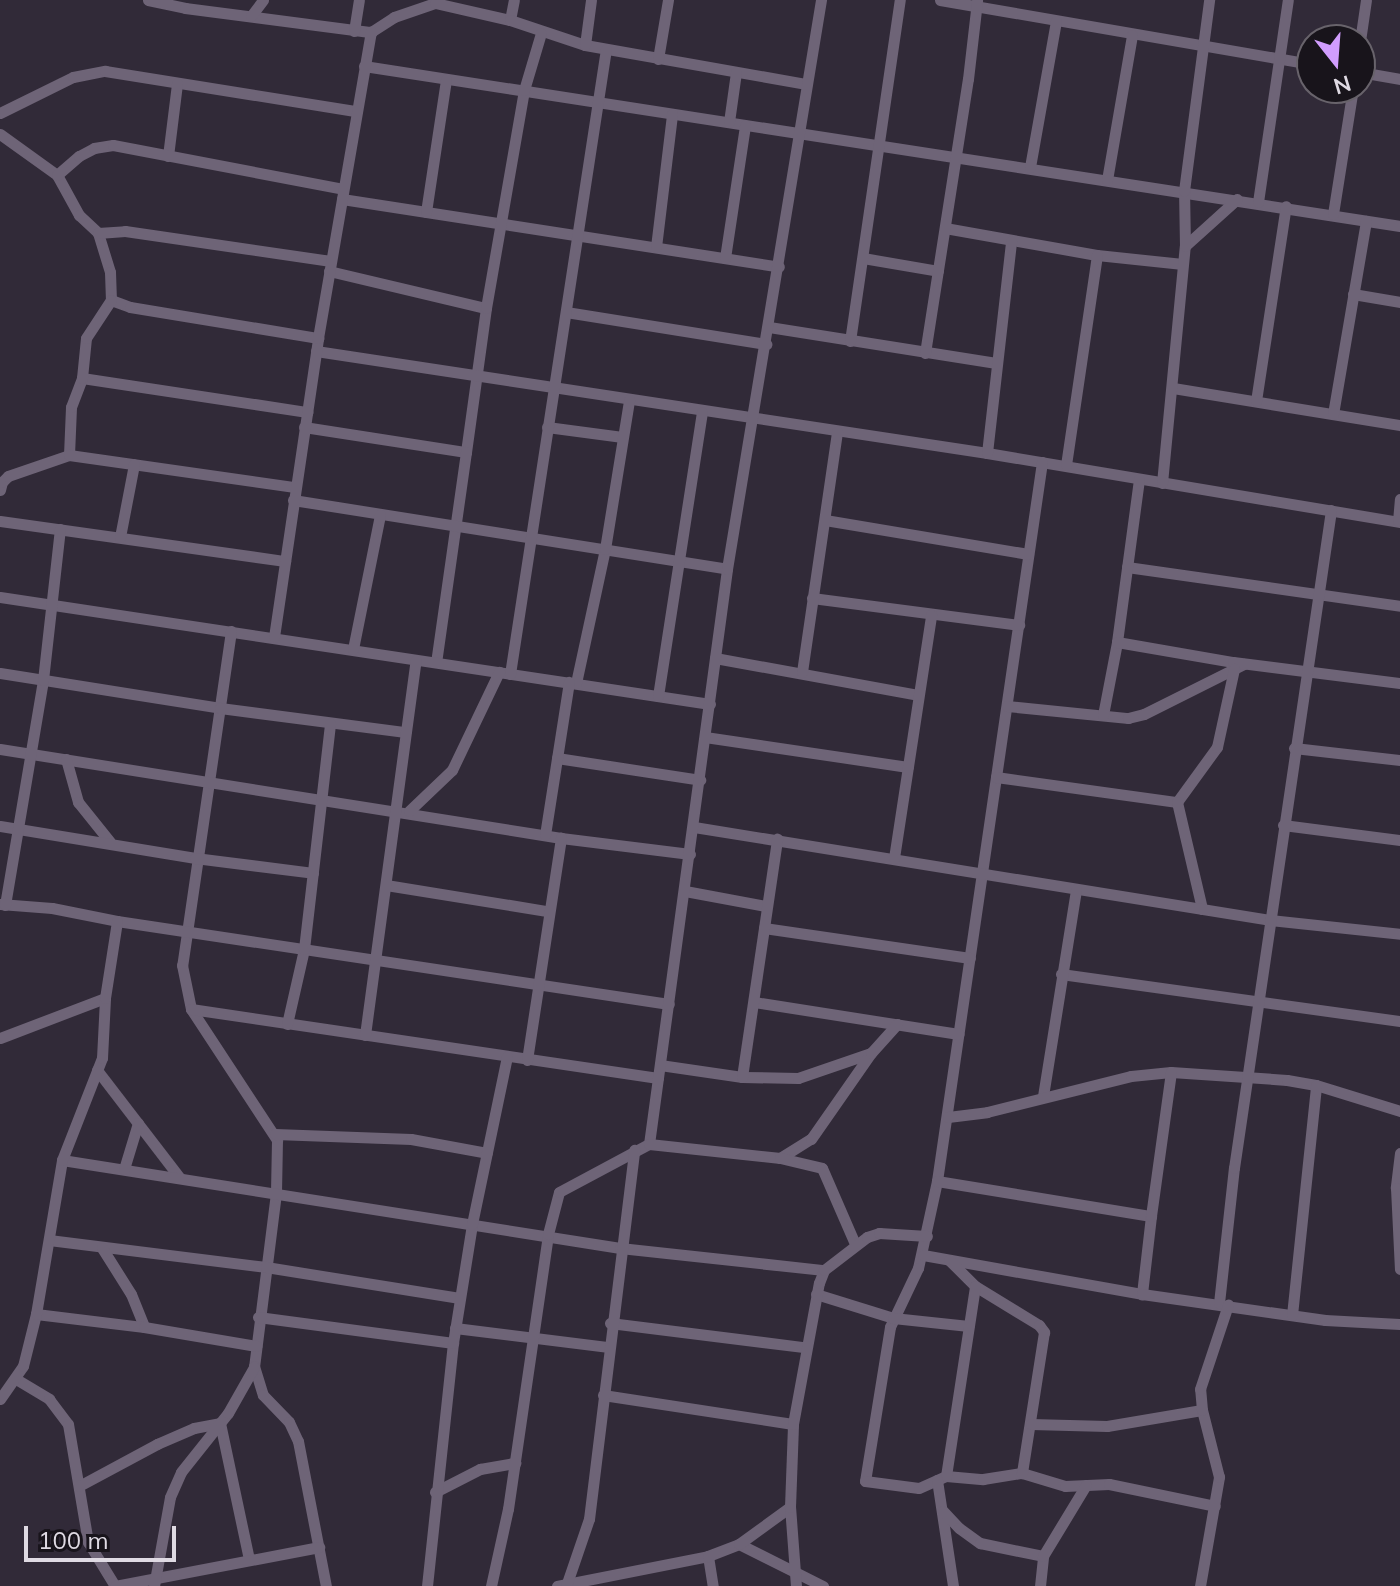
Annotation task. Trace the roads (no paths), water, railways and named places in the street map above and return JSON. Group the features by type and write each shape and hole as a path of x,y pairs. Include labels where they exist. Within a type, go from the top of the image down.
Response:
{"street":[{"path":"148,0 371,32 394,17 436,2 510,20 541,33 585,45 807,84"},
{"path":"251,16 263,0"},
{"path":"354,31 359,0"},
{"path":"510,20 514,0"},
{"path":"585,45 591,0"},
{"path":"658,59 668,0"},
{"path":"649,1144 727,569 821,0"},
{"path":"850,341 900,0"},
{"path":"940,0 976,3 1132,35 1296,61"},
{"path":"1162,483 1185,246 1184,191 1209,0"},
{"path":"1258,202 1288,0"},
{"path":"1362,24 1366,0"},
{"path":"925,353 976,3"},
{"path":"1030,167 1056,21"},
{"path":"274,637 318,338 371,32"},
{"path":"436,662 474,375 524,90 541,33"},
{"path":"1107,180 1132,35"},
{"path":"402,810 452,770 504,673 566,312 606,49"},
{"path":"364,66 745,125 879,142 1400,226"},
{"path":"0,113 51,86 93,71 355,111"},
{"path":"729,122 736,72"},
{"path":"1376,75 1400,79"},
{"path":"426,212 446,79"},
{"path":"168,156 177,84"},
{"path":"1333,214 1350,104"},
{"path":"656,247 672,114"},
{"path":"725,258 745,125"},
{"path":"0,134 57,175 79,215 98,233 110,272 111,300 86,338 82,378 71,407 69,455"},
{"path":"57,175 79,156 94,148 113,145 426,212 779,267"},
{"path":"1185,246 1237,199"},
{"path":"1256,401 1286,206"},
{"path":"1333,414 1366,221"},
{"path":"945,228 1097,255 1183,264"},
{"path":"98,233 125,231 330,266 486,308"},
{"path":"987,453 1011,241"},
{"path":"1066,465 1097,255"},
{"path":"863,258 938,271"},
{"path":"1353,294 1400,302"},
{"path":"111,300 130,307 318,338"},
{"path":"566,312 766,344"},
{"path":"769,327 996,363"},
{"path":"316,351 1066,465 1399,521 1400,499"},
{"path":"82,378 137,389 307,412"},
{"path":"1173,388 1400,425"},
{"path":"545,835 572,683 605,549 629,400"},
{"path":"658,696 702,412"},
{"path":"304,427 466,452"},
{"path":"547,427 622,437"},
{"path":"802,672 837,432"},
{"path":"0,490 8,476 69,455 295,487"},
{"path":"1042,462 937,1181 923,1255 893,1318 865,1481 919,1488 941,1478 983,1479 1022,1473 1065,1486 1109,1484 1215,1506"},
{"path":"120,537 134,464"},
{"path":"1103,715 1117,642 1139,479"},
{"path":"293,500 727,569"},
{"path":"1200,1586 1219,1471 1202,1410 1200,1389 1223,1304 1258,1001 1294,748 1321,597 1331,510"},
{"path":"353,649 380,515"},
{"path":"825,520 1028,554"},
{"path":"0,521 285,561"},
{"path":"60,529 43,680 29,753 20,829 2,905 52,908 117,921 669,1004"},
{"path":"1127,567 1400,606"},
{"path":"0,597 710,704"},
{"path":"812,598 1019,625"},
{"path":"894,858 931,615"},
{"path":"231,631 195,858 182,965 191,1009 275,1134 278,1149 276,1193 254,1366 263,1395 289,1422 298,1441 326,1586"},
{"path":"1117,642 1239,666 1400,683"},
{"path":"715,658 918,695"},
{"path":"365,1035 386,885 402,810 405,732 416,660"},
{"path":"1007,706 1128,718 1144,714 1239,666"},
{"path":"1202,909 1177,802 1217,747 1239,666"},
{"path":"0,673 220,708 405,732"},
{"path":"287,1024 304,949 330,723"},
{"path":"705,737 908,767"},
{"path":"1294,748 1400,760"},
{"path":"0,749 402,810 561,838 690,854"},
{"path":"557,758 700,780"},
{"path":"66,759 78,802 110,842"},
{"path":"996,777 1177,802"},
{"path":"1283,825 1400,840"},
{"path":"0,826 195,858 313,873"},
{"path":"694,827 1270,920 1400,934"},
{"path":"527,1060 547,911 561,838"},
{"path":"742,1077 777,839"},
{"path":"386,885 547,911"},
{"path":"1043,1096 1076,890"},
{"path":"685,891 766,906"},
{"path":"0,1399 23,1366 36,1314 62,1160 104,1046 105,998 117,921"},
{"path":"764,928 970,958"},
{"path":"1061,974 1400,1021"},
{"path":"0,1038 105,998"},
{"path":"754,1002 959,1034"},
{"path":"191,1009 658,1078"},
{"path":"780,1158 811,1139 871,1053 897,1024"},
{"path":"660,1065 742,1077 798,1078 871,1053"},
{"path":"427,1586 455,1328 472,1224 507,1057"},
{"path":"97,1070 180,1178"},
{"path":"948,1117 987,1112 1131,1076 1171,1072 1316,1085 1400,1111"},
{"path":"1142,1294 1171,1072"},
{"path":"1292,1315 1316,1085"},
{"path":"124,1169 138,1123"},
{"path":"275,1134 411,1139 487,1153"},
{"path":"491,1586 515,1463 548,1234 559,1192 649,1144 780,1158 822,1168 855,1244"},
{"path":"563,1585 589,1519 607,1347 634,1150"},
{"path":"1400,1153 1400,1269"},
{"path":"62,1160 548,1234 620,1248 824,1270"},
{"path":"937,1181 1151,1216"},
{"path":"796,1586 790,1507 793,1424 804,1347 824,1270 855,1244 879,1233 927,1236"},
{"path":"49,1240 266,1267 460,1298"},
{"path":"102,1248 131,1294 144,1327"},
{"path":"923,1255 1142,1294 1292,1315 1400,1324"},
{"path":"948,1260 975,1286 1039,1325 1044,1332 1022,1473"},
{"path":"953,1586 941,1478 975,1286"},
{"path":"816,1294 893,1318 969,1326"},
{"path":"36,1314 144,1327 256,1346"},
{"path":"258,1317 453,1343"},
{"path":"610,1323 804,1347"},
{"path":"455,1328 607,1347"},
{"path":"155,1581 170,1497 181,1472 220,1423 254,1366"},
{"path":"16,1379 49,1399 68,1424 88,1542 115,1586 155,1581 249,1559 319,1547"},
{"path":"603,1395 793,1424"},
{"path":"1031,1424 1107,1426 1202,1410"},
{"path":"79,1486 157,1444 194,1428 220,1423"},
{"path":"220,1423 249,1559"},
{"path":"435,1492 480,1469 515,1463"},
{"path":"1040,1586 1043,1556 1086,1485"},
{"path":"563,1585 708,1556 739,1544 790,1507"},
{"path":"943,1511 980,1543 1043,1556"},
{"path":"739,1544 823,1586"},
{"path":"708,1556 713,1586"},
{"path":"636,1571 639,1586"}]}
